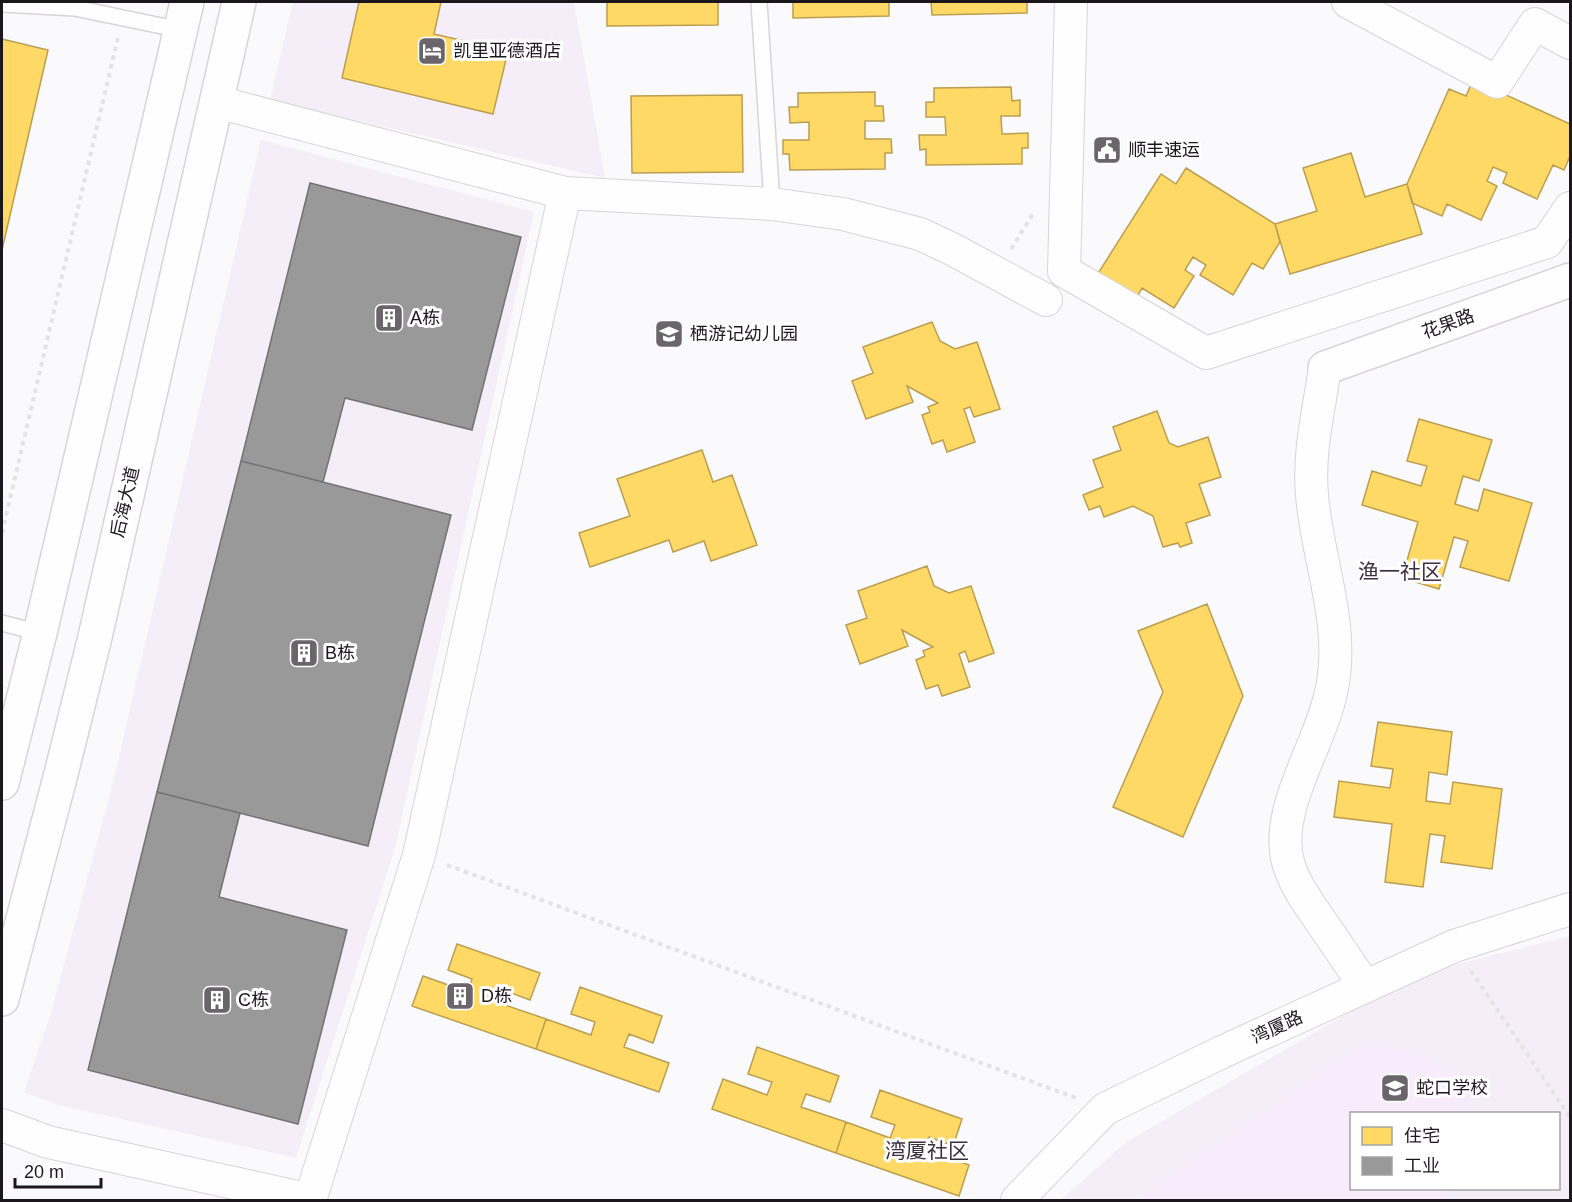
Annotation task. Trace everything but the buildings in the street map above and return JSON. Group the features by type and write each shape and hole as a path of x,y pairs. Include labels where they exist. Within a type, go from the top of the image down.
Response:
{"main road":[{"name":"后海大道","path":"2,999 95,637 240,2"},
{"path":"2,783 40,633 184,16"},
{"name":"花果路","path":"1325,368 1570,280"}],"street":[{"path":"1071,2 1064,271 1206,353 1547,242 1570,208"},
{"path":"1348,2 1497,82 1535,24 1570,43"},
{"path":"216,102 565,193 772,204 843,214 883,223 920,234 1046,300"},
{"path":"2,1125 48,1142 310,1200 419,855 565,193"},
{"path":"1325,368 1312,460 1311,492 1332,603 1335,645 1332,687 1321,727 1291,806 1284,836 1287,860 1299,890 1365,986"},
{"name":"湾厦路","path":"1017,1200 1105,1109 1454,945 1570,909"}],"lane":[{"path":"759,2 772,204"},
{"path":"2,4 75,8 123,18 184,16"},
{"path":"2,623 40,633"}],"path":[{"path":"2,533 123,18"},
{"path":"995,272 1039,206 1066,204"},
{"path":"419,855 1105,1109"},
{"path":"1454,945 1570,1117"}],"shaded area":[{"name":"凯里亚德酒店","path":"293,2 574,2 605,178 270,100"},
{"path":"261,140 534,212 395,848 296,1158 58,1105 24,1092 51,1013 113,783"},
{"name":"蛇口学校","path":"1570,936 1570,1200 1061,1200 1126,1142 1362,1005 1437,969"},
{"path":"1378,1045 1394,1048 1422,1057 1434,1064 1454,1084 1466,1112 1350,1112 1350,1190 1450,1190 1442,1200 1137,1200 1347,1056 1363,1048"}],"place":[{"name":"凯里亚德酒店","path":"432,51"},
{"name":"顺丰速运","path":"1107,150"},
{"name":"A栋","path":"389,318"},
{"name":"栖游记幼儿园","path":"669,334"},
{"name":"B栋","path":"304,653"},
{"name":"D栋","path":"460,996"},
{"name":"C栋","path":"217,1000"},
{"name":"蛇口学校","path":"1395,1088"}],"district":[{"name":"渔一社区","path":"1400,572"},
{"name":"湾厦社区","path":"927,1151"}]}
